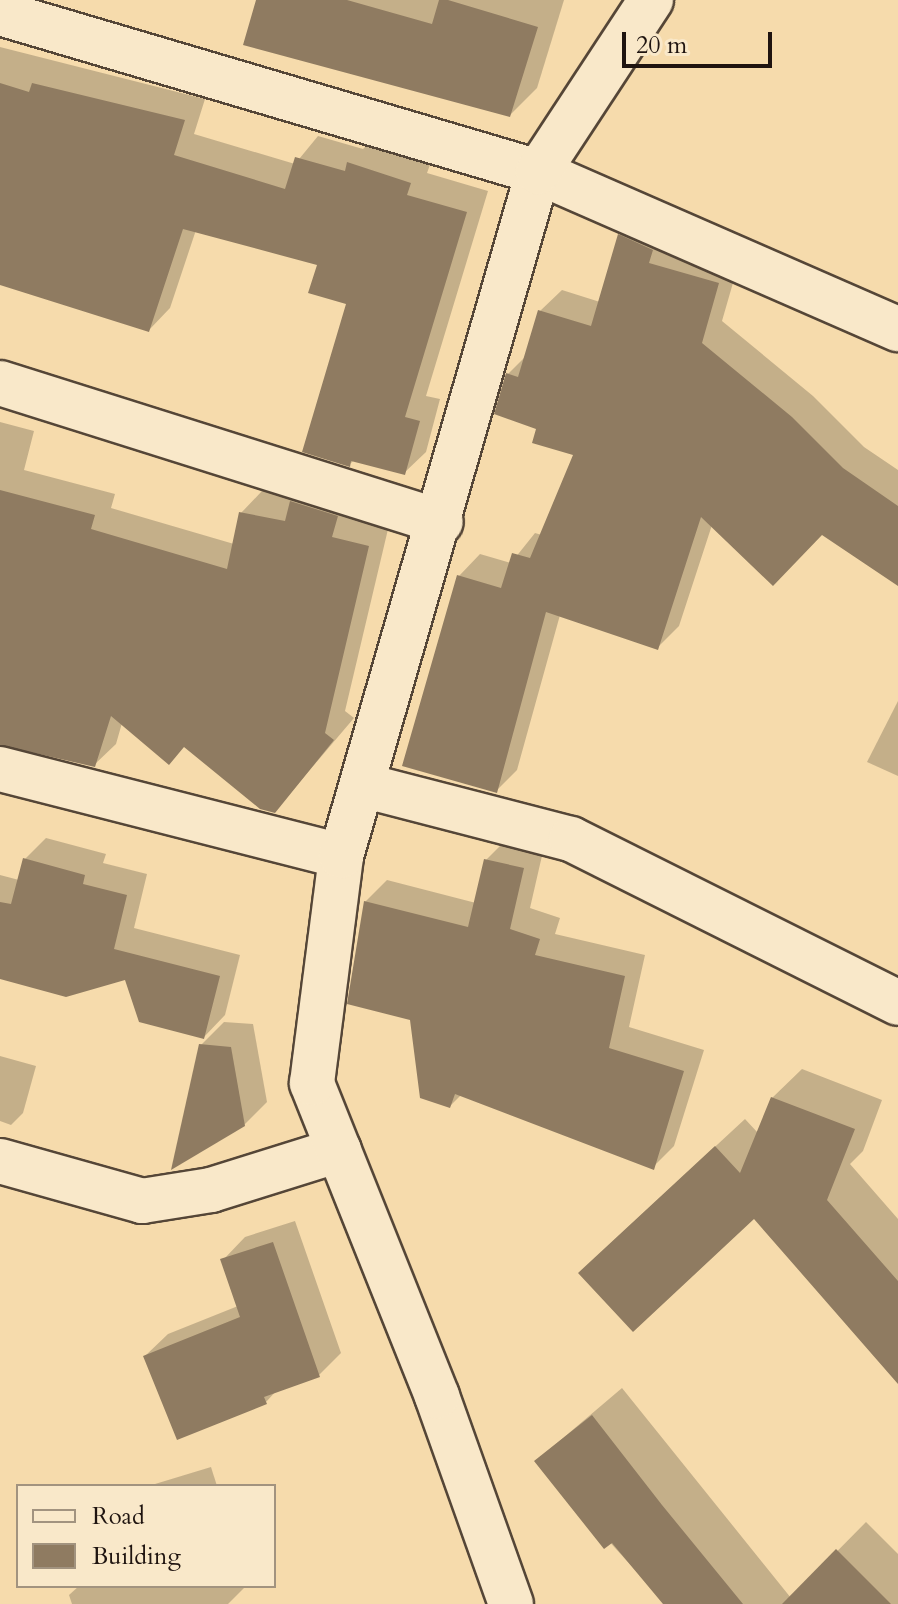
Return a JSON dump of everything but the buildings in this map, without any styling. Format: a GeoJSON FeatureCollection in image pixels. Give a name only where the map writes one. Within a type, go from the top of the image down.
{"type":"FeatureCollection","features":[{"type":"Feature","properties":{"kind":"street"},"geometry":{"type":"LineString","coordinates":[[511,1604],[437,1396],[312,1083],[341,856],[441,522],[538,172],[651,0]]}},
{"type":"Feature","properties":{"kind":"street"},"geometry":{"type":"LineString","coordinates":[[0,13],[538,172],[898,329]]}},
{"type":"Feature","properties":{"kind":"street"},"geometry":{"type":"LineString","coordinates":[[0,383],[441,522]]}},
{"type":"Feature","properties":{"kind":"street"},"geometry":{"type":"LineString","coordinates":[[0,769],[341,856]]}},
{"type":"Feature","properties":{"kind":"street"},"geometry":{"type":"LineString","coordinates":[[362,785],[571,839],[898,1003]]}},
{"type":"Feature","properties":{"kind":"street"},"geometry":{"type":"LineString","coordinates":[[0,1161],[142,1201],[211,1190],[339,1150]]}}]}
